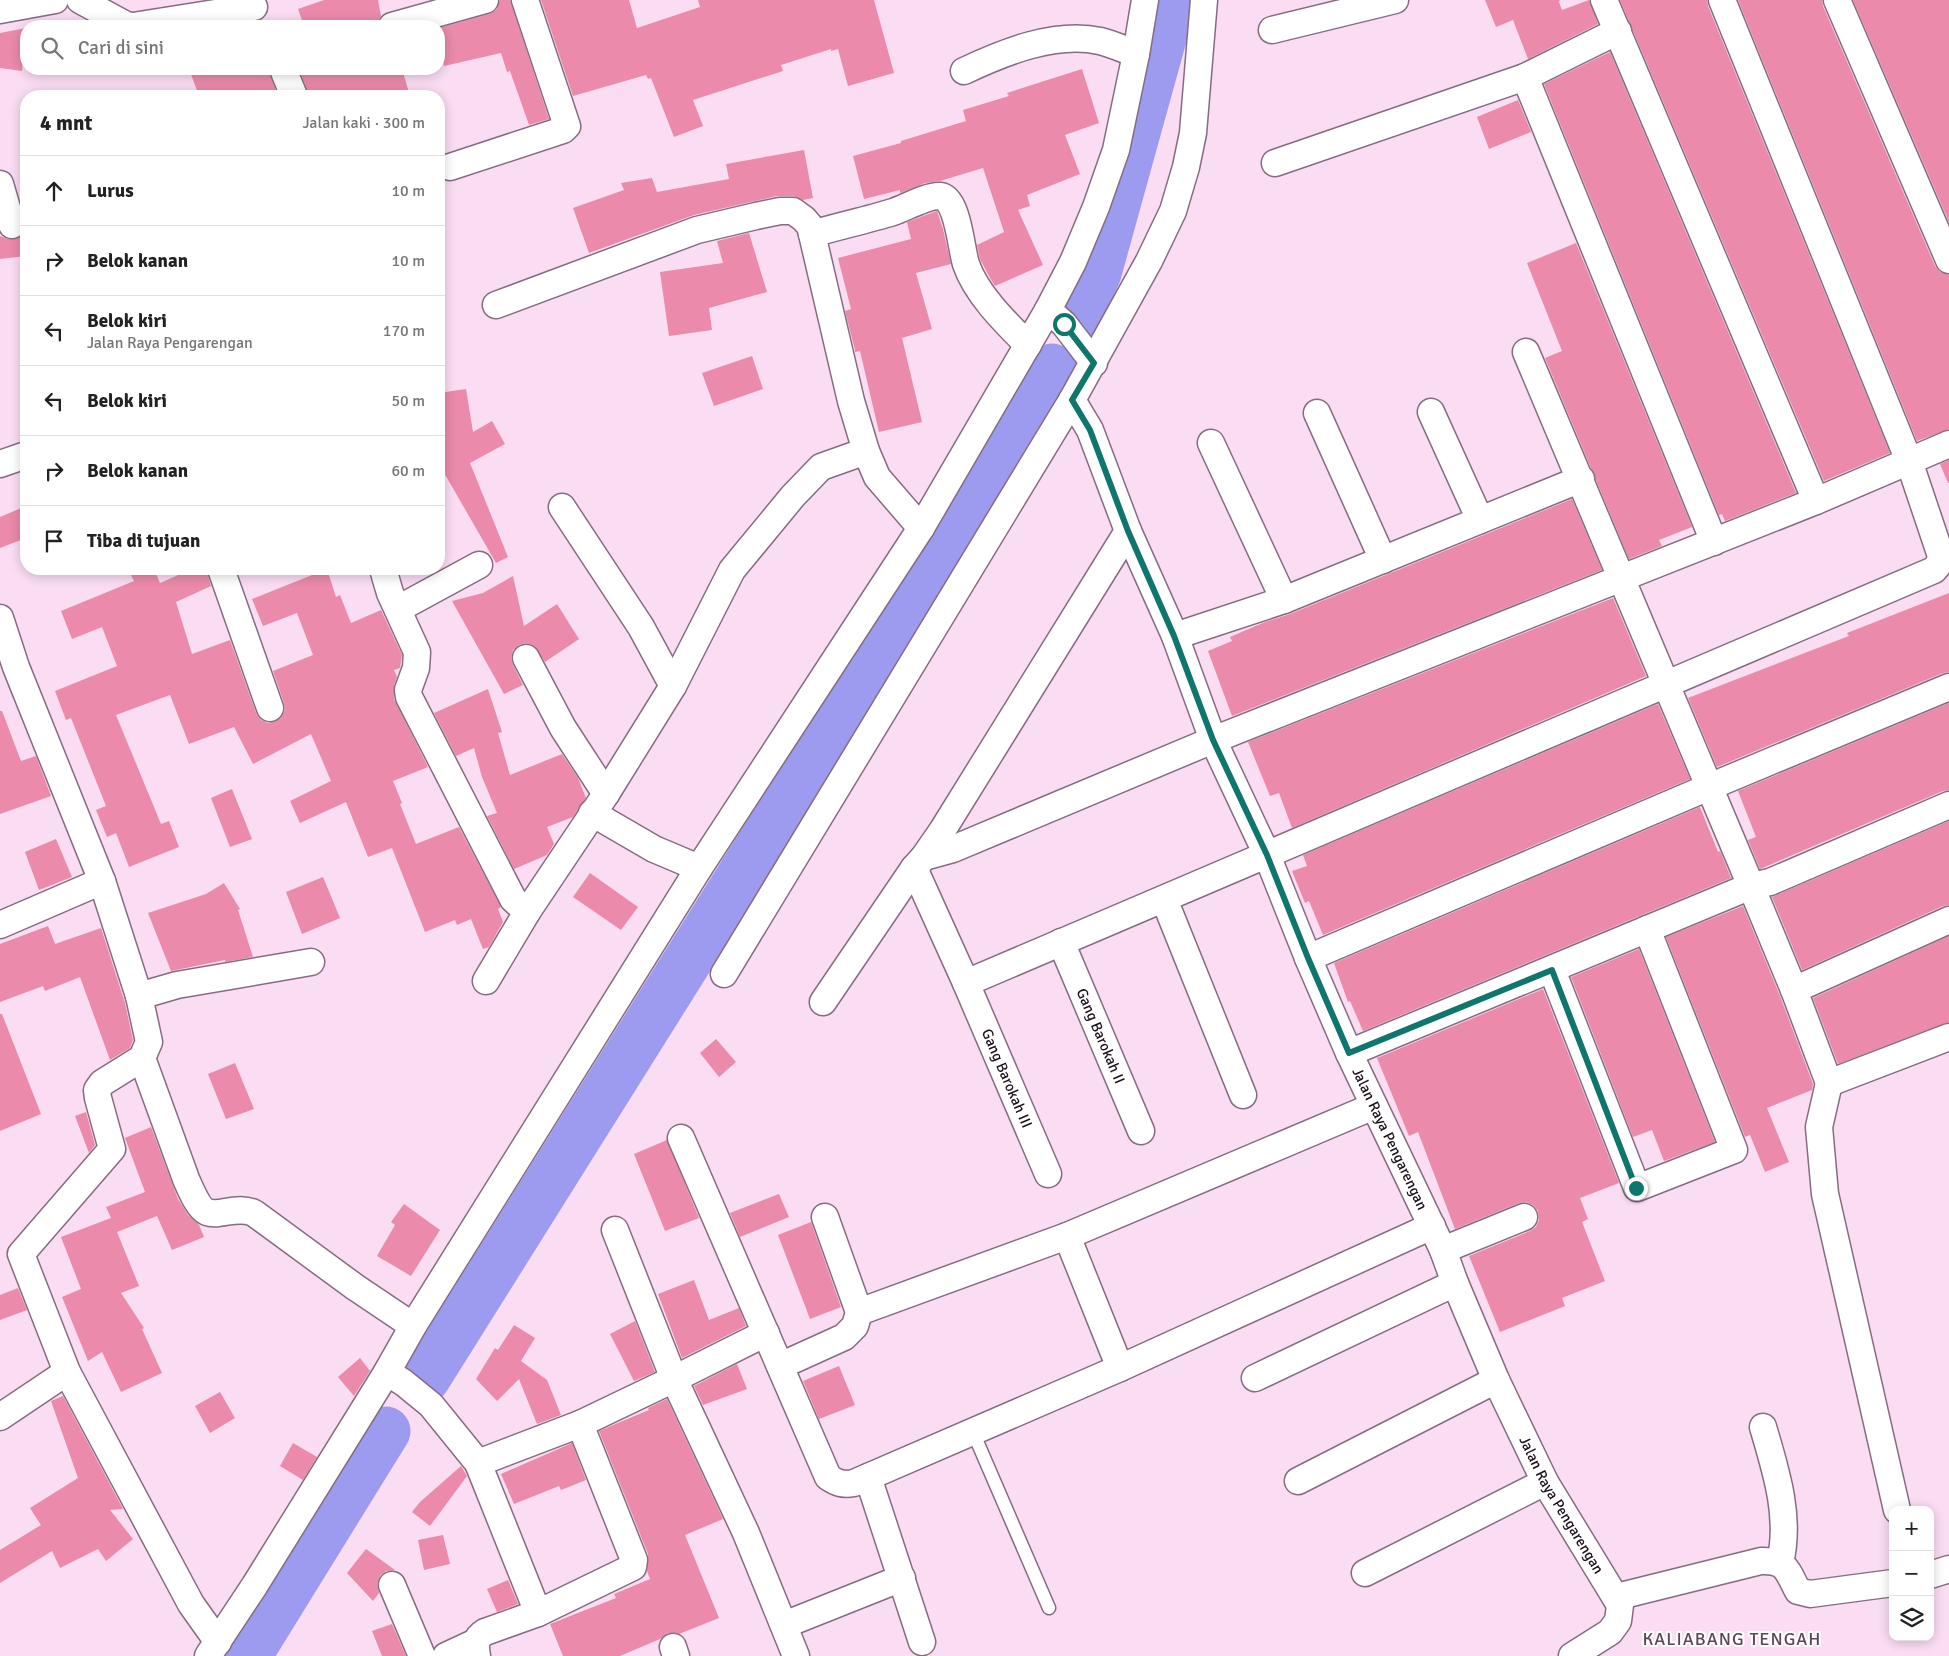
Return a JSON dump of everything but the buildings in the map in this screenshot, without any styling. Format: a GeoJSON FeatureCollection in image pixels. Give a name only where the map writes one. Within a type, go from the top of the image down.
{"type":"FeatureCollection","features":[{"type":"Feature","properties":{"kind":"street"},"geometry":{"type":"LineString","coordinates":[[0,10],[55,0]]}},
{"type":"Feature","properties":{"kind":"street"},"geometry":{"type":"LineString","coordinates":[[80,0],[117,20]]}},
{"type":"Feature","properties":{"kind":"street"},"geometry":{"type":"LineString","coordinates":[[413,20],[485,0]]}},
{"type":"Feature","properties":{"kind":"street"},"geometry":{"type":"LineString","coordinates":[[450,167],[563,130],[567,126],[525,0]]}},
{"type":"Feature","properties":{"kind":"street"},"geometry":{"type":"LineString","coordinates":[[1094,363],[1064,326],[1073,262],[1096,207],[1116,150],[1145,0]]}},
{"type":"Feature","properties":{"kind":"street"},"geometry":{"type":"LineString","coordinates":[[724,974],[1072,400],[1149,261],[1173,211],[1186,167],[1193,133],[1204,0]]}},
{"type":"Feature","properties":{"kind":"street"},"geometry":{"type":"LineString","coordinates":[[1272,30],[1395,0]]}},
{"type":"Feature","properties":{"kind":"street"},"geometry":{"type":"LineString","coordinates":[[1604,0],[1816,501]]}},
{"type":"Feature","properties":{"kind":"street"},"geometry":{"type":"LineString","coordinates":[[966,983],[1665,683],[1934,570],[1940,564],[1941,556],[1909,461],[1722,0]]}},
{"type":"Feature","properties":{"kind":"street"},"geometry":{"type":"LineString","coordinates":[[1837,0],[1949,260]]}},
{"type":"Feature","properties":{"kind":"street"},"geometry":{"type":"LineString","coordinates":[[182,20],[256,11]]}},
{"type":"Feature","properties":{"kind":"street"},"geometry":{"type":"LineString","coordinates":[[1275,163],[1525,77],[1618,31]]}},
{"type":"Feature","properties":{"kind":"street"},"geometry":{"type":"LineString","coordinates":[[964,71],[1001,54],[1056,41],[1080,39],[1100,41],[1136,54]]}},
{"type":"Feature","properties":{"kind":"street"},"geometry":{"type":"LineString","coordinates":[[285,75],[292,90]]}},
{"type":"Feature","properties":{"kind":"street"},"geometry":{"type":"LineString","coordinates":[[1525,77],[1714,542]]}},
{"type":"Feature","properties":{"kind":"street"},"geometry":{"type":"LineString","coordinates":[[0,184],[12,225]]}},
{"type":"Feature","properties":{"kind":"street"},"geometry":{"type":"LineString","coordinates":[[812,234],[893,212],[934,196],[945,198],[956,216],[966,266],[977,285],[1002,319],[1028,345]]}},
{"type":"Feature","properties":{"kind":"street"},"geometry":{"type":"LineString","coordinates":[[496,305],[697,230],[780,211],[793,211],[810,226],[851,401],[876,477],[921,528]]}},
{"type":"Feature","properties":{"kind":"street"},"geometry":{"type":"LineString","coordinates":[[213,1649],[395,1377],[413,1326],[699,868],[921,528],[1028,345],[1064,326]]}},
{"type":"Feature","properties":{"kind":"street"},"geometry":{"type":"LineString","coordinates":[[1526,352],[1751,886],[1794,990],[1829,1083],[1819,1127],[1825,1194],[1896,1506]]}},
{"type":"Feature","properties":{"kind":"street","name":"Jalan Raya Pengarengan"},"geometry":{"type":"LineString","coordinates":[[1072,400],[1090,430],[1128,531],[1174,636],[1213,740],[1267,855],[1308,958],[1349,1053],[1443,1250],[1496,1380],[1545,1482],[1620,1605],[1618,1621],[1610,1632],[1572,1656]]}},
{"type":"Feature","properties":{"kind":"street"},"geometry":{"type":"LineString","coordinates":[[1430,412],[1480,520]]}},
{"type":"Feature","properties":{"kind":"street"},"geometry":{"type":"LineString","coordinates":[[1317,413],[1383,560]]}},
{"type":"Feature","properties":{"kind":"street"},"geometry":{"type":"LineString","coordinates":[[1211,443],[1284,600]]}},
{"type":"Feature","properties":{"kind":"street"},"geometry":{"type":"LineString","coordinates":[[919,863],[1213,740],[1816,501],[1949,444]]}},
{"type":"Feature","properties":{"kind":"street"},"geometry":{"type":"LineString","coordinates":[[486,981],[527,912],[599,804],[673,686],[732,570],[792,496],[821,467],[866,451]]}},
{"type":"Feature","properties":{"kind":"street"},"geometry":{"type":"LineString","coordinates":[[0,464],[20,457]]}},
{"type":"Feature","properties":{"kind":"street"},"geometry":{"type":"LineString","coordinates":[[1174,636],[1284,600],[1581,479]]}},
{"type":"Feature","properties":{"kind":"street"},"geometry":{"type":"LineString","coordinates":[[562,508],[641,628],[673,686]]}},
{"type":"Feature","properties":{"kind":"street"},"geometry":{"type":"LineString","coordinates":[[823,1002],[919,863],[1128,531]]}},
{"type":"Feature","properties":{"kind":"street"},"geometry":{"type":"LineString","coordinates":[[398,609],[479,564]]}},
{"type":"Feature","properties":{"kind":"street"},"geometry":{"type":"LineString","coordinates":[[223,575],[270,708]]}},
{"type":"Feature","properties":{"kind":"street"},"geometry":{"type":"LineString","coordinates":[[385,575],[390,592],[417,652],[416,668],[408,690],[409,697],[513,899],[527,912]]}},
{"type":"Feature","properties":{"kind":"street"},"geometry":{"type":"LineString","coordinates":[[0,618],[16,667],[102,881],[139,996],[149,1042],[142,1058],[102,1083],[97,1090],[112,1149],[21,1254],[67,1372],[191,1604],[213,1649]]}},
{"type":"Feature","properties":{"kind":"street"},"geometry":{"type":"LineString","coordinates":[[526,658],[599,804],[654,849],[699,868]]}},
{"type":"Feature","properties":{"kind":"street"},"geometry":{"type":"LineString","coordinates":[[1308,958],[1949,687]]}},
{"type":"Feature","properties":{"kind":"street"},"geometry":{"type":"LineString","coordinates":[[1349,1053],[1751,886],[1770,882],[1949,805]]}},
{"type":"Feature","properties":{"kind":"street","name":"Gang Barokah III"},"geometry":{"type":"LineString","coordinates":[[919,863],[966,983],[1048,1174]]}},
{"type":"Feature","properties":{"kind":"street"},"geometry":{"type":"LineString","coordinates":[[0,925],[102,881]]}},
{"type":"Feature","properties":{"kind":"street"},"geometry":{"type":"LineString","coordinates":[[1164,899],[1243,1095]]}},
{"type":"Feature","properties":{"kind":"street"},"geometry":{"type":"LineString","coordinates":[[1794,990],[1949,920]]}},
{"type":"Feature","properties":{"kind":"street"},"geometry":{"type":"LineString","coordinates":[[1552,970],[1636,1188],[1734,1150],[1646,929]]}},
{"type":"Feature","properties":{"kind":"street","name":"Gang Barokah II"},"geometry":{"type":"LineString","coordinates":[[1061,942],[1141,1131]]}},
{"type":"Feature","properties":{"kind":"street"},"geometry":{"type":"LineString","coordinates":[[139,996],[177,985],[311,962]]}},
{"type":"Feature","properties":{"kind":"street"},"geometry":{"type":"LineString","coordinates":[[1829,1083],[1949,1037]]}},
{"type":"Feature","properties":{"kind":"street"},"geometry":{"type":"LineString","coordinates":[[142,1058],[186,1179],[194,1196],[204,1210],[212,1212],[247,1210],[254,1213],[413,1326]]}},
{"type":"Feature","properties":{"kind":"street"},"geometry":{"type":"LineString","coordinates":[[859,1312],[1067,1236],[1374,1106]]}},
{"type":"Feature","properties":{"kind":"street"},"geometry":{"type":"LineString","coordinates":[[681,1138],[828,1477],[837,1484],[845,1485],[868,1477],[1120,1368],[1432,1226]]}},
{"type":"Feature","properties":{"kind":"street"},"geometry":{"type":"LineString","coordinates":[[780,1366],[844,1337],[855,1326],[859,1312],[825,1217]]}},
{"type":"Feature","properties":{"kind":"street"},"geometry":{"type":"LineString","coordinates":[[1443,1250],[1524,1217]]}},
{"type":"Feature","properties":{"kind":"street"},"geometry":{"type":"LineString","coordinates":[[615,1230],[674,1379],[746,1533],[796,1656]]}},
{"type":"Feature","properties":{"kind":"street"},"geometry":{"type":"LineString","coordinates":[[1067,1236],[1120,1368]]}},
{"type":"Feature","properties":{"kind":"street"},"geometry":{"type":"LineString","coordinates":[[1255,1378],[1455,1283]]}},
{"type":"Feature","properties":{"kind":"street"},"geometry":{"type":"LineString","coordinates":[[478,1463],[580,1424],[766,1333]]}},
{"type":"Feature","properties":{"kind":"street"},"geometry":{"type":"LineString","coordinates":[[0,1416],[67,1372]]}},
{"type":"Feature","properties":{"kind":"street"},"geometry":{"type":"LineString","coordinates":[[395,1377],[430,1405],[478,1463],[538,1613]]}},
{"type":"Feature","properties":{"kind":"street"},"geometry":{"type":"LineString","coordinates":[[1298,1481],[1496,1380]]}},
{"type":"Feature","properties":{"kind":"street"},"geometry":{"type":"LineString","coordinates":[[446,1656],[476,1649],[478,1636],[485,1632],[538,1613],[633,1567],[635,1563],[580,1424]]}},
{"type":"Feature","properties":{"kind":"street"},"geometry":{"type":"LineString","coordinates":[[1764,1427],[1780,1485],[1784,1548],[1780,1563]]}},
{"type":"Feature","properties":{"kind":"street"},"geometry":{"type":"LineString","coordinates":[[868,1477],[922,1642]]}},
{"type":"Feature","properties":{"kind":"street"},"geometry":{"type":"LineString","coordinates":[[1365,1573],[1545,1482]]}},
{"type":"Feature","properties":{"kind":"street"},"geometry":{"type":"LineString","coordinates":[[1616,1597],[1761,1561],[1773,1561],[1786,1567],[1798,1591],[1810,1594],[1889,1584]]}},
{"type":"Feature","properties":{"kind":"street"},"geometry":{"type":"LineString","coordinates":[[1934,1574],[1949,1569]]}},
{"type":"Feature","properties":{"kind":"street"},"geometry":{"type":"LineString","coordinates":[[784,1625],[902,1578]]}},
{"type":"Feature","properties":{"kind":"street"},"geometry":{"type":"LineString","coordinates":[[392,1585],[422,1656]]}},
{"type":"Feature","properties":{"kind":"lane"},"geometry":{"type":"LineString","coordinates":[[973,1432],[1049,1608]]}},
{"type":"Feature","properties":{"kind":"waterway"},"geometry":{"type":"LineString","coordinates":[[1079,314],[1097,273],[1166,24],[1170,0]]}},
{"type":"Feature","properties":{"kind":"waterway"},"geometry":{"type":"LineString","coordinates":[[426,1378],[788,801],[1052,368]]}},
{"type":"Feature","properties":{"kind":"waterway"},"geometry":{"type":"LineString","coordinates":[[247,1656],[386,1431]]}},
{"type":"Feature","properties":{"kind":"district","name":"KALIABANG TENGAH"},"geometry":{"type":"Point","coordinates":[1732,1639]}},
{"type":"Feature","properties":{"kind":"route"},"geometry":{"type":"LineString","coordinates":[[1064,324],[1094,363],[1072,400],[1083,415],[1090,430],[1128,531],[1174,636],[1213,740],[1267,855],[1308,958],[1349,1053],[1552,970],[1636,1188]]}}]}
